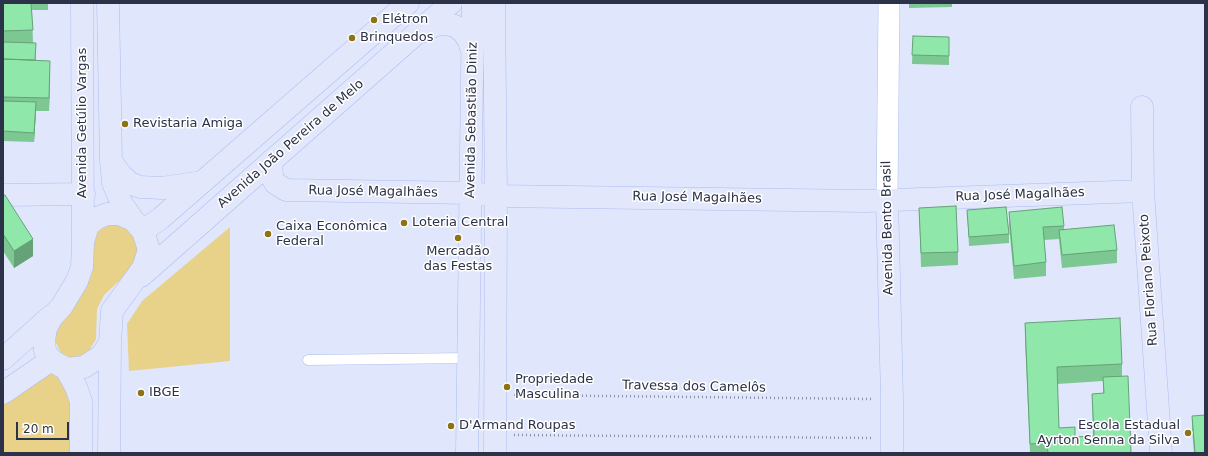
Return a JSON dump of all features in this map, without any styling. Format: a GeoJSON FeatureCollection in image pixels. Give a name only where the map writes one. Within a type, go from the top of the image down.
{"type":"FeatureCollection","features":[{"type":"Feature","properties":{"kind":"street","name":"Avenida Getúlio Vargas"},"geometry":{"type":"LineString","coordinates":[[62,306],[77,281],[82,268],[84,194],[82,3]]}},
{"type":"Feature","properties":{"kind":"street","name":"Avenida Getúlio Vargas"},"geometry":{"type":"LineString","coordinates":[[108,3],[111,161],[113,183],[122,204],[138,225],[149,250],[143,268],[131,285]]}},
{"type":"Feature","properties":{"kind":"street"},"geometry":{"type":"LineString","coordinates":[[83,242],[88,225],[97,218],[107,214],[119,214],[138,225],[161,218],[408,3]]}},
{"type":"Feature","properties":{"kind":"street","name":"Avenida João Pereira de Melo"},"geometry":{"type":"LineString","coordinates":[[131,285],[416,35],[450,3]]}},
{"type":"Feature","properties":{"kind":"street","name":"Avenida Sebastião Diniz"},"geometry":{"type":"LineString","coordinates":[[468,453],[473,3]]}},
{"type":"Feature","properties":{"kind":"street","name":"Avenida Sebastião Diniz"},"geometry":{"type":"LineString","coordinates":[[494,3],[496,196],[495,444]]}},
{"type":"Feature","properties":{"kind":"street","name":"Avenida Bento Brasil"},"geometry":{"type":"LineString","coordinates":[[890,3],[887,199],[892,446]]}},
{"type":"Feature","properties":{"kind":"street"},"geometry":{"type":"LineString","coordinates":[[416,35],[436,25],[446,24],[455,26],[463,32],[469,41],[472,51]]}},
{"type":"Feature","properties":{"kind":"street","name":"Rua Floriano Peixoto"},"geometry":{"type":"LineString","coordinates":[[1142,107],[1143,191],[1161,453]]}},
{"type":"Feature","properties":{"kind":"street"},"geometry":{"type":"LineString","coordinates":[[111,161],[122,176],[130,183],[140,187],[162,188],[202,182]]}},
{"type":"Feature","properties":{"kind":"street","name":"Rua José Magalhães"},"geometry":{"type":"LineString","coordinates":[[271,161],[271,169],[275,183],[286,190],[471,193],[496,196],[866,200],[1143,191]]}},
{"type":"Feature","properties":{"kind":"street"},"geometry":{"type":"LineString","coordinates":[[3,195],[84,194]]}},
{"type":"Feature","properties":{"kind":"street"},"geometry":{"type":"LineString","coordinates":[[109,453],[110,343],[112,311],[131,285]]}},
{"type":"Feature","properties":{"kind":"street"},"geometry":{"type":"LineString","coordinates":[[3,359],[62,306]]}},
{"type":"Feature","properties":{"kind":"street"},"geometry":{"type":"LineString","coordinates":[[62,306],[52,317],[46,328],[44,340],[45,351],[58,364],[76,387],[81,401],[81,453]]}},
{"type":"Feature","properties":{"kind":"street"},"geometry":{"type":"LineString","coordinates":[[3,393],[58,364],[84,367],[101,356],[110,343]]}},
{"type":"Feature","properties":{"kind":"lane"},"geometry":{"type":"LineString","coordinates":[[308,360],[468,358]]}},
{"type":"Feature","properties":{"kind":"path","name":"Travessa dos Camelôs"},"geometry":{"type":"LineString","coordinates":[[495,395],[892,399]]}},
{"type":"Feature","properties":{"kind":"path"},"geometry":{"type":"LineString","coordinates":[[495,444],[892,446]]}},
{"type":"Feature","properties":{"kind":"shaded area"},"geometry":{"type":"Polygon","coordinates":[[[112,221],[127,226],[137,238],[139,253],[132,269],[104,295],[97,309],[96,339],[87,354],[71,358],[61,353],[56,343],[55,330],[90,244],[98,232],[112,221]]]}},
{"type":"Feature","properties":{"kind":"shaded area"},"geometry":{"type":"Polygon","coordinates":[[[230,227],[230,361],[129,371],[127,324],[142,301],[230,227]]]}},
{"type":"Feature","properties":{"kind":"shaded area"},"geometry":{"type":"Polygon","coordinates":[[[64,370],[79,453],[3,453],[3,391],[27,371],[64,370]]]}},
{"type":"Feature","properties":{"kind":"building"},"geometry":{"type":"Polygon","coordinates":[[[3,3],[31,3],[33,30],[3,31],[3,3]]]}},
{"type":"Feature","properties":{"kind":"building"},"geometry":{"type":"Polygon","coordinates":[[[913,36],[949,37],[949,56],[912,55],[913,36]]]}},
{"type":"Feature","properties":{"kind":"building"},"geometry":{"type":"Polygon","coordinates":[[[3,42],[36,43],[35,60],[3,59],[3,42]]]}},
{"type":"Feature","properties":{"kind":"building"},"geometry":{"type":"Polygon","coordinates":[[[3,59],[50,61],[49,98],[3,97],[3,59]]]}},
{"type":"Feature","properties":{"kind":"building"},"geometry":{"type":"Polygon","coordinates":[[[3,101],[36,102],[34,133],[3,131],[3,101]]]}},
{"type":"Feature","properties":{"kind":"building"},"geometry":{"type":"Polygon","coordinates":[[[3,195],[5,195],[33,239],[14,251],[3,234],[3,195]]]}},
{"type":"Feature","properties":{"kind":"building"},"geometry":{"type":"Polygon","coordinates":[[[956,206],[958,252],[921,253],[919,208],[956,206]]]}},
{"type":"Feature","properties":{"kind":"building"},"geometry":{"type":"Polygon","coordinates":[[[1006,207],[1009,234],[969,237],[967,210],[1006,207]]]}},
{"type":"Feature","properties":{"kind":"building"},"geometry":{"type":"Polygon","coordinates":[[[1062,207],[1064,226],[1043,227],[1046,262],[1014,266],[1009,212],[1062,207]]]}},
{"type":"Feature","properties":{"kind":"building"},"geometry":{"type":"Polygon","coordinates":[[[1114,225],[1117,250],[1062,255],[1059,230],[1114,225]]]}},
{"type":"Feature","properties":{"kind":"building"},"geometry":{"type":"Polygon","coordinates":[[[1120,318],[1122,364],[1057,367],[1059,428],[1075,427],[1075,437],[1094,436],[1092,394],[1104,393],[1103,377],[1128,376],[1131,453],[1048,453],[1047,443],[1030,444],[1025,323],[1120,318]]]}},
{"type":"Feature","properties":{"kind":"building"},"geometry":{"type":"Polygon","coordinates":[[[1205,415],[1205,453],[1195,453],[1192,416],[1205,415]]]}},
{"type":"Feature","properties":{"kind":"place","name":"Elétron"},"geometry":{"type":"Point","coordinates":[374,20]}},
{"type":"Feature","properties":{"kind":"place","name":"Brinquedos"},"geometry":{"type":"Point","coordinates":[352,38]}},
{"type":"Feature","properties":{"kind":"place","name":"Revistaria Amiga"},"geometry":{"type":"Point","coordinates":[125,124]}},
{"type":"Feature","properties":{"kind":"place","name":"Loteria Central"},"geometry":{"type":"Point","coordinates":[404,223]}},
{"type":"Feature","properties":{"kind":"place","name":"Caixa Econômica Federal"},"geometry":{"type":"Point","coordinates":[268,234]}},
{"type":"Feature","properties":{"kind":"place","name":"Mercadão das Festas"},"geometry":{"type":"Point","coordinates":[458,238]}},
{"type":"Feature","properties":{"kind":"place","name":"Propriedade Masculina"},"geometry":{"type":"Point","coordinates":[507,387]}},
{"type":"Feature","properties":{"kind":"place","name":"IBGE"},"geometry":{"type":"Point","coordinates":[141,393]}},
{"type":"Feature","properties":{"kind":"place","name":"D'Armand Roupas"},"geometry":{"type":"Point","coordinates":[451,426]}},
{"type":"Feature","properties":{"kind":"place","name":"Escola Estadual Ayrton Senna da Silva"},"geometry":{"type":"Point","coordinates":[1188,433]}}]}
